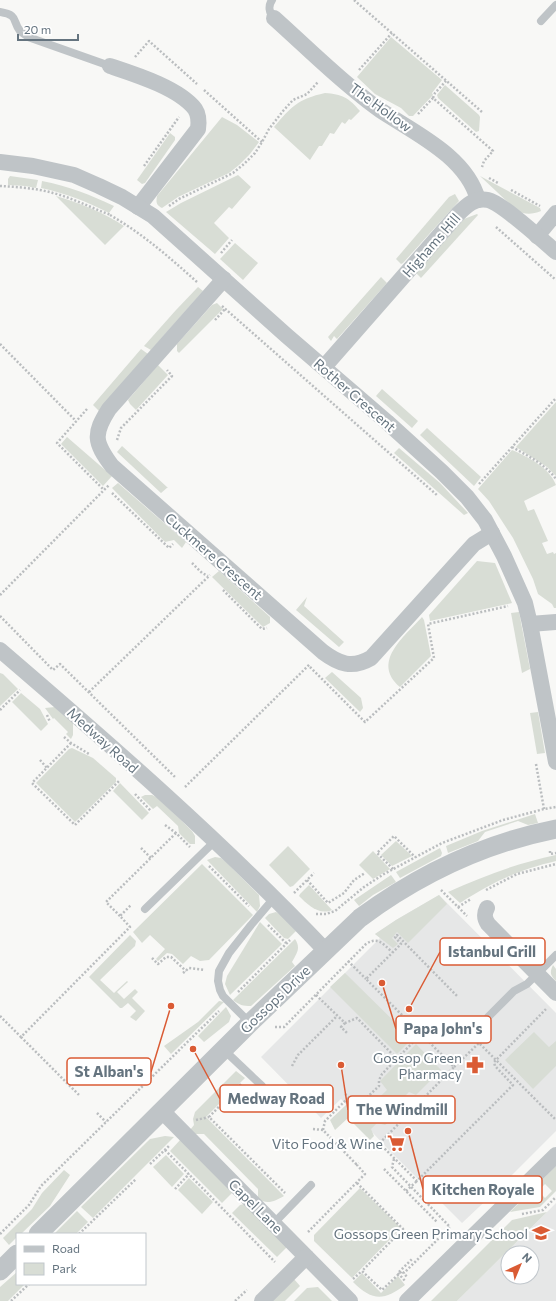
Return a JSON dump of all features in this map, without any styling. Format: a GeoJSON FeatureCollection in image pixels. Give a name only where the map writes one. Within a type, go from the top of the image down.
{"type":"FeatureCollection","features":[{"type":"Feature","properties":{"kind":"street","name":"The Hollow"},"geometry":{"type":"LineString","coordinates":[[274,18],[379,109],[434,144],[459,166],[475,189],[478,200]]}},
{"type":"Feature","properties":{"kind":"street"},"geometry":{"type":"LineString","coordinates":[[110,66],[143,78],[171,91],[187,101],[195,109],[199,119],[198,129],[138,207]]}},
{"type":"Feature","properties":{"kind":"street","name":"Rother Crescent"},"geometry":{"type":"LineString","coordinates":[[0,162],[33,166],[74,175],[99,186],[153,216],[442,472],[467,497],[485,520],[504,556],[525,603],[556,762]]}},
{"type":"Feature","properties":{"kind":"street"},"geometry":{"type":"LineString","coordinates":[[478,200],[488,200],[499,206],[556,252]]}},
{"type":"Feature","properties":{"kind":"street","name":"Highams Hill"},"geometry":{"type":"LineString","coordinates":[[324,367],[458,214],[469,204],[478,200]]}},
{"type":"Feature","properties":{"kind":"street"},"geometry":{"type":"LineString","coordinates":[[537,236],[556,213]]}},
{"type":"Feature","properties":{"kind":"street","name":"Cuckmere Crescent"},"geometry":{"type":"LineString","coordinates":[[224,279],[109,409],[99,427],[97,436],[104,455],[112,466],[223,562],[323,652],[332,659],[342,663],[362,663],[371,658],[474,544],[492,533]]}},
{"type":"Feature","properties":{"kind":"street"},"geometry":{"type":"LineString","coordinates":[[530,624],[556,622]]}},
{"type":"Feature","properties":{"kind":"street","name":"Medway Road"},"geometry":{"type":"LineString","coordinates":[[0,650],[172,800],[274,898],[325,950]]}},
{"type":"Feature","properties":{"kind":"street","name":"Gossops Drive"},"geometry":{"type":"LineString","coordinates":[[39,1233],[250,1023],[360,918],[381,903],[423,878],[462,858],[529,835],[556,829]]}},
{"type":"Feature","properties":{"kind":"street"},"geometry":{"type":"LineString","coordinates":[[487,908],[484,913],[488,924],[537,974],[554,998]]}},
{"type":"Feature","properties":{"kind":"street","name":"Capel Lane"},"geometry":{"type":"LineString","coordinates":[[162,1111],[350,1301]]}},
{"type":"Feature","properties":{"kind":"street"},"geometry":{"type":"LineString","coordinates":[[407,1301],[556,1155]]}},
{"type":"Feature","properties":{"kind":"street"},"geometry":{"type":"LineString","coordinates":[[0,1271],[16,1255]]}},
{"type":"Feature","properties":{"kind":"street"},"geometry":{"type":"LineString","coordinates":[[262,1301],[306,1257]]}},
{"type":"Feature","properties":{"kind":"lane"},"geometry":{"type":"LineString","coordinates":[[272,0],[269,6],[274,18]]}},
{"type":"Feature","properties":{"kind":"lane"},"geometry":{"type":"LineString","coordinates":[[541,21],[556,5]]}},
{"type":"Feature","properties":{"kind":"lane"},"geometry":{"type":"LineString","coordinates":[[0,12],[9,14],[15,20],[19,30],[28,37],[110,66]]}},
{"type":"Feature","properties":{"kind":"lane"},"geometry":{"type":"LineString","coordinates":[[145,909],[215,841]]}},
{"type":"Feature","properties":{"kind":"lane"},"geometry":{"type":"LineString","coordinates":[[250,1023],[223,996],[218,981],[219,971],[229,953],[274,898]]}},
{"type":"Feature","properties":{"kind":"lane"},"geometry":{"type":"LineString","coordinates":[[488,1017],[514,991],[527,984],[556,955]]}},
{"type":"Feature","properties":{"kind":"lane"},"geometry":{"type":"LineString","coordinates":[[224,1050],[262,1086]]}},
{"type":"Feature","properties":{"kind":"lane"},"geometry":{"type":"LineString","coordinates":[[274,1223],[311,1185]]}},
{"type":"Feature","properties":{"kind":"path"},"geometry":{"type":"LineString","coordinates":[[354,0],[482,112]]}},
{"type":"Feature","properties":{"kind":"path"},"geometry":{"type":"LineString","coordinates":[[348,83],[392,33]]}},
{"type":"Feature","properties":{"kind":"path"},"geometry":{"type":"LineString","coordinates":[[153,216],[179,199],[233,173],[244,164],[255,153],[269,129],[293,100],[307,94],[331,68]]}},
{"type":"Feature","properties":{"kind":"path"},"geometry":{"type":"LineString","coordinates":[[408,127],[446,81]]}},
{"type":"Feature","properties":{"kind":"path"},"geometry":{"type":"LineString","coordinates":[[433,98],[493,151],[484,161],[481,168],[482,174]]}},
{"type":"Feature","properties":{"kind":"path"},"geometry":{"type":"LineString","coordinates":[[143,168],[182,113],[210,107],[216,100]]}},
{"type":"Feature","properties":{"kind":"path"},"geometry":{"type":"LineString","coordinates":[[0,186],[52,192],[83,203],[110,215],[131,227],[153,244],[442,500]]}},
{"type":"Feature","properties":{"kind":"path"},"geometry":{"type":"LineString","coordinates":[[110,215],[122,198]]}},
{"type":"Feature","properties":{"kind":"path"},"geometry":{"type":"LineString","coordinates":[[492,224],[556,280]]}},
{"type":"Feature","properties":{"kind":"path"},"geometry":{"type":"LineString","coordinates":[[0,344],[76,421]]}},
{"type":"Feature","properties":{"kind":"path"},"geometry":{"type":"LineString","coordinates":[[296,370],[309,354]]}},
{"type":"Feature","properties":{"kind":"path"},"geometry":{"type":"LineString","coordinates":[[467,497],[556,398]]}},
{"type":"Feature","properties":{"kind":"path"},"geometry":{"type":"LineString","coordinates":[[512,447],[529,456],[546,468],[556,479]]}},
{"type":"Feature","properties":{"kind":"path"},"geometry":{"type":"LineString","coordinates":[[107,487],[169,548],[173,544],[178,548]]}},
{"type":"Feature","properties":{"kind":"path"},"geometry":{"type":"LineString","coordinates":[[188,558],[202,574],[209,576],[214,581]]}},
{"type":"Feature","properties":{"kind":"path"},"geometry":{"type":"LineString","coordinates":[[89,692],[223,562]]}},
{"type":"Feature","properties":{"kind":"path"},"geometry":{"type":"LineString","coordinates":[[219,587],[262,629],[269,627]]}},
{"type":"Feature","properties":{"kind":"path"},"geometry":{"type":"LineString","coordinates":[[303,660],[365,722],[434,658],[428,624],[525,603]]}},
{"type":"Feature","properties":{"kind":"path"},"geometry":{"type":"LineString","coordinates":[[185,787],[323,652]]}},
{"type":"Feature","properties":{"kind":"path"},"geometry":{"type":"LineString","coordinates":[[0,710],[21,689]]}},
{"type":"Feature","properties":{"kind":"path"},"geometry":{"type":"LineString","coordinates":[[64,736],[71,743],[91,754]]}},
{"type":"Feature","properties":{"kind":"path"},"geometry":{"type":"LineString","coordinates":[[71,743],[32,783],[75,825],[120,780]]}},
{"type":"Feature","properties":{"kind":"path"},"geometry":{"type":"LineString","coordinates":[[40,760],[47,768]]}},
{"type":"Feature","properties":{"kind":"path"},"geometry":{"type":"LineString","coordinates":[[114,775],[125,785]]}},
{"type":"Feature","properties":{"kind":"path"},"geometry":{"type":"LineString","coordinates":[[131,790],[152,811]]}},
{"type":"Feature","properties":{"kind":"path"},"geometry":{"type":"LineString","coordinates":[[165,825],[176,833],[286,943]]}},
{"type":"Feature","properties":{"kind":"path"},"geometry":{"type":"LineString","coordinates":[[21,1037],[130,927],[106,902],[176,833]]}},
{"type":"Feature","properties":{"kind":"path"},"geometry":{"type":"LineString","coordinates":[[393,870],[378,853],[394,836],[415,857]]}},
{"type":"Feature","properties":{"kind":"path"},"geometry":{"type":"LineString","coordinates":[[141,848],[151,858]]}},
{"type":"Feature","properties":{"kind":"path"},"geometry":{"type":"LineString","coordinates":[[550,854],[556,853]]}},
{"type":"Feature","properties":{"kind":"path"},"geometry":{"type":"LineString","coordinates":[[485,890],[517,874],[556,864]]}},
{"type":"Feature","properties":{"kind":"path"},"geometry":{"type":"LineString","coordinates":[[307,880],[328,903],[344,893],[354,880],[365,872]]}},
{"type":"Feature","properties":{"kind":"path"},"geometry":{"type":"LineString","coordinates":[[294,893],[314,873]]}},
{"type":"Feature","properties":{"kind":"path"},"geometry":{"type":"LineString","coordinates":[[444,894],[458,907],[474,897]]}},
{"type":"Feature","properties":{"kind":"path"},"geometry":{"type":"LineString","coordinates":[[120,916],[136,901],[145,909]]}},
{"type":"Feature","properties":{"kind":"path"},"geometry":{"type":"LineString","coordinates":[[366,979],[401,944],[395,938],[397,935],[457,996]]}},
{"type":"Feature","properties":{"kind":"path"},"geometry":{"type":"LineString","coordinates":[[345,1024],[316,995],[366,944],[371,941],[377,940],[382,942],[392,952]]}},
{"type":"Feature","properties":{"kind":"path"},"geometry":{"type":"LineString","coordinates":[[152,958],[158,964],[166,957],[171,957],[184,972],[188,968],[219,971]]}},
{"type":"Feature","properties":{"kind":"path"},"geometry":{"type":"LineString","coordinates":[[352,965],[454,1067]]}},
{"type":"Feature","properties":{"kind":"path"},"geometry":{"type":"LineString","coordinates":[[406,1191],[513,1085],[494,1064],[496,1060],[554,998]]}},
{"type":"Feature","properties":{"kind":"path"},"geometry":{"type":"LineString","coordinates":[[0,1016],[80,1096]]}},
{"type":"Feature","properties":{"kind":"path"},"geometry":{"type":"LineString","coordinates":[[292,1066],[298,1055],[337,1016]]}},
{"type":"Feature","properties":{"kind":"path"},"geometry":{"type":"LineString","coordinates":[[348,1034],[341,1028],[345,1024],[357,1018],[397,1059]]}},
{"type":"Feature","properties":{"kind":"path"},"geometry":{"type":"LineString","coordinates":[[345,1094],[358,1106],[379,1086],[380,1077],[421,1034]]}},
{"type":"Feature","properties":{"kind":"path"},"geometry":{"type":"LineString","coordinates":[[374,1149],[479,1043],[556,1120]]}},
{"type":"Feature","properties":{"kind":"path"},"geometry":{"type":"LineString","coordinates":[[191,1124],[197,1120],[209,1117],[251,1075]]}},
{"type":"Feature","properties":{"kind":"path"},"geometry":{"type":"LineString","coordinates":[[323,1130],[325,1121],[348,1097]]}},
{"type":"Feature","properties":{"kind":"path"},"geometry":{"type":"LineString","coordinates":[[97,1113],[106,1122]]}},
{"type":"Feature","properties":{"kind":"path"},"geometry":{"type":"LineString","coordinates":[[209,1117],[294,1202]]}},
{"type":"Feature","properties":{"kind":"path"},"geometry":{"type":"LineString","coordinates":[[294,1245],[365,1174],[358,1164],[323,1130],[313,1129]]}},
{"type":"Feature","properties":{"kind":"path"},"geometry":{"type":"LineString","coordinates":[[379,1143],[417,1181]]}},
{"type":"Feature","properties":{"kind":"path"},"geometry":{"type":"LineString","coordinates":[[165,1150],[275,1262]]}},
{"type":"Feature","properties":{"kind":"path"},"geometry":{"type":"LineString","coordinates":[[362,1271],[382,1290],[402,1271],[404,1273],[450,1227],[392,1167],[394,1159]]}},
{"type":"Feature","properties":{"kind":"path"},"geometry":{"type":"LineString","coordinates":[[384,1169],[437,1222]]}},
{"type":"Feature","properties":{"kind":"path"},"geometry":{"type":"LineString","coordinates":[[175,1189],[189,1174]]}},
{"type":"Feature","properties":{"kind":"path"},"geometry":{"type":"LineString","coordinates":[[80,1233],[136,1179]]}},
{"type":"Feature","properties":{"kind":"path"},"geometry":{"type":"LineString","coordinates":[[353,1280],[403,1229],[357,1183]]}},
{"type":"Feature","properties":{"kind":"path"},"geometry":{"type":"LineString","coordinates":[[382,1288],[413,1258]]}},
{"type":"Feature","properties":{"kind":"path"},"geometry":{"type":"LineString","coordinates":[[398,1273],[405,1281]]}},
{"type":"Feature","properties":{"kind":"path"},"geometry":{"type":"LineString","coordinates":[[404,1273],[409,1278]]}},
{"type":"Feature","properties":{"kind":"path"},"geometry":{"type":"LineString","coordinates":[[11,1301],[27,1285]]}},
{"type":"Feature","properties":{"kind":"shaded area"},"geometry":{"type":"Polygon","coordinates":[[[439,895],[556,1013],[556,1131],[462,1223],[387,1148],[341,1099],[321,1118],[261,1057],[380,938],[375,934],[439,895]]]}},
{"type":"Feature","properties":{"kind":"shaded area","name":"Gossops Green Primary School"},"geometry":{"type":"Polygon","coordinates":[[[556,1203],[556,1301],[457,1301],[500,1258],[500,1285],[540,1285],[540,1245],[514,1245],[556,1203]]]}},
{"type":"Feature","properties":{"kind":"green space"},"geometry":{"type":"Polygon","coordinates":[[[391,37],[442,80],[432,93],[433,95],[413,116],[409,116],[401,108],[375,94],[357,77],[391,37]]]}},
{"type":"Feature","properties":{"kind":"green space"},"geometry":{"type":"Polygon","coordinates":[[[445,85],[479,115],[479,131],[476,132],[438,98],[437,95],[445,85]]]}},
{"type":"Feature","properties":{"kind":"green space"},"geometry":{"type":"Polygon","coordinates":[[[325,93],[336,94],[345,98],[360,111],[345,124],[342,122],[334,134],[330,133],[322,146],[319,146],[310,160],[274,127],[290,109],[301,101],[325,93]]]}},
{"type":"Feature","properties":{"kind":"green space"},"geometry":{"type":"Polygon","coordinates":[[[222,117],[237,125],[259,142],[250,154],[229,173],[178,197],[162,208],[160,207],[157,203],[157,196],[222,117]]]}},
{"type":"Feature","properties":{"kind":"green space"},"geometry":{"type":"Polygon","coordinates":[[[170,133],[175,137],[175,140],[145,183],[142,184],[137,180],[170,133]]]}},
{"type":"Feature","properties":{"kind":"green space"},"geometry":{"type":"Polygon","coordinates":[[[238,175],[251,187],[232,209],[229,207],[214,223],[229,238],[215,254],[166,212],[238,175]]]}},
{"type":"Feature","properties":{"kind":"green space"},"geometry":{"type":"Polygon","coordinates":[[[10,176],[38,180],[36,188],[8,185],[8,179],[10,176]]]}},
{"type":"Feature","properties":{"kind":"green space"},"geometry":{"type":"Polygon","coordinates":[[[480,176],[540,208],[541,211],[528,214],[518,211],[480,176]]]}},
{"type":"Feature","properties":{"kind":"green space"},"geometry":{"type":"Polygon","coordinates":[[[42,181],[79,191],[114,206],[109,213],[76,198],[41,188],[42,181]]]}},
{"type":"Feature","properties":{"kind":"green space"},"geometry":{"type":"Polygon","coordinates":[[[455,194],[459,201],[401,264],[396,259],[449,197],[455,194]]]}},
{"type":"Feature","properties":{"kind":"green space"},"geometry":{"type":"Polygon","coordinates":[[[56,196],[91,208],[124,226],[105,245],[56,196]]]}},
{"type":"Feature","properties":{"kind":"green space"},"geometry":{"type":"Polygon","coordinates":[[[477,214],[478,215],[421,278],[416,273],[464,219],[477,214]]]}},
{"type":"Feature","properties":{"kind":"green space"},"geometry":{"type":"Polygon","coordinates":[[[235,243],[258,263],[243,280],[220,259],[235,243]]]}},
{"type":"Feature","properties":{"kind":"green space"},"geometry":{"type":"Polygon","coordinates":[[[381,277],[387,283],[337,339],[334,336],[331,341],[328,337],[381,277]]]}},
{"type":"Feature","properties":{"kind":"green space"},"geometry":{"type":"Polygon","coordinates":[[[198,287],[203,291],[151,350],[144,346],[176,310],[198,287]]]}},
{"type":"Feature","properties":{"kind":"green space"},"geometry":{"type":"Polygon","coordinates":[[[217,303],[223,309],[179,353],[177,351],[177,344],[212,305],[217,303]]]}},
{"type":"Feature","properties":{"kind":"green space"},"geometry":{"type":"Polygon","coordinates":[[[141,349],[148,354],[99,411],[93,405],[141,349]]]}},
{"type":"Feature","properties":{"kind":"green space"},"geometry":{"type":"Polygon","coordinates":[[[158,365],[168,375],[136,410],[128,400],[158,365]]]}},
{"type":"Feature","properties":{"kind":"green space"},"geometry":{"type":"Polygon","coordinates":[[[382,389],[418,421],[412,428],[376,396],[382,389]]]}},
{"type":"Feature","properties":{"kind":"green space"},"geometry":{"type":"Polygon","coordinates":[[[556,402],[556,476],[547,467],[516,447],[556,402]]]}},
{"type":"Feature","properties":{"kind":"green space"},"geometry":{"type":"Polygon","coordinates":[[[427,428],[481,477],[474,486],[420,435],[427,428]]]}},
{"type":"Feature","properties":{"kind":"green space"},"geometry":{"type":"Polygon","coordinates":[[[67,437],[112,476],[103,486],[61,444],[67,437]]]}},
{"type":"Feature","properties":{"kind":"green space"},"geometry":{"type":"Polygon","coordinates":[[[122,446],[168,487],[161,493],[117,452],[122,446]]]}},
{"type":"Feature","properties":{"kind":"green space"},"geometry":{"type":"Polygon","coordinates":[[[399,448],[440,483],[468,513],[464,515],[394,453],[399,448]]]}},
{"type":"Feature","properties":{"kind":"green space"},"geometry":{"type":"Polygon","coordinates":[[[512,450],[537,463],[548,473],[556,485],[524,501],[528,511],[534,509],[548,541],[542,543],[547,554],[553,552],[554,554],[556,553],[556,608],[554,608],[552,604],[538,594],[533,579],[513,538],[489,501],[478,489],[512,450]]]}},
{"type":"Feature","properties":{"kind":"green space"},"geometry":{"type":"Polygon","coordinates":[[[118,483],[186,542],[182,548],[174,540],[165,542],[112,488],[118,483]]]}},
{"type":"Feature","properties":{"kind":"green space"},"geometry":{"type":"Polygon","coordinates":[[[477,561],[495,563],[512,603],[430,621],[429,615],[477,561]]]}},
{"type":"Feature","properties":{"kind":"green space"},"geometry":{"type":"Polygon","coordinates":[[[219,571],[270,617],[270,623],[263,627],[212,577],[219,571]]]}},
{"type":"Feature","properties":{"kind":"green space"},"geometry":{"type":"Polygon","coordinates":[[[307,597],[304,606],[344,642],[339,647],[296,610],[307,597]]]}},
{"type":"Feature","properties":{"kind":"green space"},"geometry":{"type":"Polygon","coordinates":[[[519,612],[530,669],[522,673],[511,613],[519,612]]]}},
{"type":"Feature","properties":{"kind":"green space"},"geometry":{"type":"Polygon","coordinates":[[[422,617],[424,620],[431,656],[400,687],[392,678],[389,668],[389,659],[399,641],[422,617]]]}},
{"type":"Feature","properties":{"kind":"green space"},"geometry":{"type":"Polygon","coordinates":[[[332,672],[361,698],[363,708],[360,712],[325,678],[332,672]]]}},
{"type":"Feature","properties":{"kind":"green space"},"geometry":{"type":"Polygon","coordinates":[[[0,673],[3,674],[18,689],[0,706],[0,673]]]}},
{"type":"Feature","properties":{"kind":"green space"},"geometry":{"type":"Polygon","coordinates":[[[21,693],[40,709],[48,724],[41,731],[12,702],[21,693]]]}},
{"type":"Feature","properties":{"kind":"green space"},"geometry":{"type":"Polygon","coordinates":[[[55,707],[73,723],[73,735],[71,739],[66,734],[68,732],[54,718],[53,719],[45,708],[55,707]]]}},
{"type":"Feature","properties":{"kind":"green space"},"geometry":{"type":"Polygon","coordinates":[[[538,712],[545,753],[537,754],[530,713],[538,712]]]}},
{"type":"Feature","properties":{"kind":"green space"},"geometry":{"type":"Polygon","coordinates":[[[72,748],[93,758],[116,778],[116,782],[75,822],[36,783],[69,749],[72,748]]]}},
{"type":"Feature","properties":{"kind":"green space"},"geometry":{"type":"Polygon","coordinates":[[[120,783],[149,813],[142,820],[113,791],[120,783]]]}},
{"type":"Feature","properties":{"kind":"green space"},"geometry":{"type":"Polygon","coordinates":[[[145,795],[152,795],[158,798],[192,831],[195,836],[195,844],[190,844],[179,833],[178,826],[157,806],[153,809],[141,797],[145,795]]]}},
{"type":"Feature","properties":{"kind":"green space"},"geometry":{"type":"Polygon","coordinates":[[[535,814],[538,823],[528,825],[518,821],[485,832],[478,841],[448,853],[446,846],[482,831],[535,814]]]}},
{"type":"Feature","properties":{"kind":"green space"},"geometry":{"type":"Polygon","coordinates":[[[396,841],[412,856],[392,866],[381,855],[396,841]]]}},
{"type":"Feature","properties":{"kind":"green space"},"geometry":{"type":"Polygon","coordinates":[[[288,846],[310,869],[293,886],[290,887],[269,865],[288,846]]]}},
{"type":"Feature","properties":{"kind":"green space"},"geometry":{"type":"Polygon","coordinates":[[[440,848],[442,853],[441,856],[400,878],[396,872],[440,848]]]}},
{"type":"Feature","properties":{"kind":"green space"},"geometry":{"type":"Polygon","coordinates":[[[373,851],[390,869],[373,879],[359,865],[373,851]]]}},
{"type":"Feature","properties":{"kind":"green space"},"geometry":{"type":"Polygon","coordinates":[[[556,855],[556,861],[530,868],[506,878],[460,903],[448,892],[501,870],[556,855]]]}},
{"type":"Feature","properties":{"kind":"green space"},"geometry":{"type":"Polygon","coordinates":[[[215,857],[221,858],[226,862],[259,895],[260,906],[257,912],[207,860],[215,857]]]}},
{"type":"Feature","properties":{"kind":"green space"},"geometry":{"type":"Polygon","coordinates":[[[202,864],[253,915],[209,960],[200,961],[191,956],[183,964],[172,954],[167,953],[158,961],[156,959],[165,949],[150,935],[142,943],[133,932],[202,864]]]}},
{"type":"Feature","properties":{"kind":"green space"},"geometry":{"type":"Polygon","coordinates":[[[391,875],[396,882],[373,895],[359,906],[354,900],[391,875]]]}},
{"type":"Feature","properties":{"kind":"green space"},"geometry":{"type":"Polygon","coordinates":[[[309,885],[332,910],[318,910],[310,906],[299,896],[309,885]]]}},
{"type":"Feature","properties":{"kind":"green space"},"geometry":{"type":"Polygon","coordinates":[[[439,895],[447,904],[408,943],[397,932],[392,938],[398,944],[393,948],[375,934],[396,920],[439,895]]]}},
{"type":"Feature","properties":{"kind":"green space"},"geometry":{"type":"Polygon","coordinates":[[[276,912],[281,915],[296,931],[288,939],[284,938],[265,918],[269,914],[276,912]]]}},
{"type":"Feature","properties":{"kind":"green space"},"geometry":{"type":"Polygon","coordinates":[[[260,922],[282,944],[230,995],[225,984],[227,976],[260,922]]]}},
{"type":"Feature","properties":{"kind":"green space"},"geometry":{"type":"Polygon","coordinates":[[[130,935],[136,941],[135,946],[100,980],[114,993],[127,981],[128,982],[117,992],[124,999],[135,989],[138,992],[132,998],[145,1011],[136,1021],[130,1017],[136,1011],[128,1003],[120,1008],[89,977],[130,935]]]}},
{"type":"Feature","properties":{"kind":"green space"},"geometry":{"type":"Polygon","coordinates":[[[295,939],[298,948],[292,962],[295,966],[251,1006],[241,1005],[233,1000],[295,939]]]}},
{"type":"Feature","properties":{"kind":"green space"},"geometry":{"type":"Polygon","coordinates":[[[553,965],[556,969],[556,981],[551,974],[553,965]]]}},
{"type":"Feature","properties":{"kind":"green space"},"geometry":{"type":"Polygon","coordinates":[[[345,973],[412,1039],[397,1054],[330,987],[345,973]]]}},
{"type":"Feature","properties":{"kind":"green space"},"geometry":{"type":"Polygon","coordinates":[[[219,1001],[224,1002],[171,1054],[164,1046],[198,1022],[219,1001]]]}},
{"type":"Feature","properties":{"kind":"green space"},"geometry":{"type":"Polygon","coordinates":[[[226,1007],[231,1016],[229,1022],[204,1042],[198,1036],[226,1007]]]}},
{"type":"Feature","properties":{"kind":"green space"},"geometry":{"type":"Polygon","coordinates":[[[534,1032],[549,1047],[556,1041],[556,1066],[533,1089],[505,1060],[534,1032]]]}},
{"type":"Feature","properties":{"kind":"green space"},"geometry":{"type":"Polygon","coordinates":[[[416,1044],[441,1070],[416,1095],[409,1092],[403,1098],[406,1105],[401,1110],[393,1107],[387,1114],[390,1121],[385,1125],[377,1123],[371,1129],[374,1136],[370,1140],[348,1118],[335,1130],[330,1120],[346,1105],[350,1104],[361,1115],[387,1090],[380,1081],[416,1044]]]}},
{"type":"Feature","properties":{"kind":"green space"},"geometry":{"type":"Polygon","coordinates":[[[236,1071],[245,1078],[206,1117],[284,1196],[271,1202],[265,1202],[258,1199],[258,1189],[204,1134],[194,1134],[190,1130],[194,1125],[193,1119],[195,1112],[236,1071]]]}},
{"type":"Feature","properties":{"kind":"green space"},"geometry":{"type":"Polygon","coordinates":[[[165,1136],[174,1137],[93,1218],[81,1207],[150,1139],[165,1136]]]}},
{"type":"Feature","properties":{"kind":"green space"},"geometry":{"type":"Polygon","coordinates":[[[181,1139],[233,1192],[222,1203],[170,1151],[181,1139]]]}},
{"type":"Feature","properties":{"kind":"green space"},"geometry":{"type":"Polygon","coordinates":[[[166,1155],[184,1174],[172,1187],[153,1167],[166,1155]]]}},
{"type":"Feature","properties":{"kind":"green space"},"geometry":{"type":"Polygon","coordinates":[[[556,1166],[556,1191],[540,1207],[510,1212],[556,1166]],[[545,1184],[538,1191],[545,1198],[552,1191],[545,1184]]]}},
{"type":"Feature","properties":{"kind":"green space"},"geometry":{"type":"Polygon","coordinates":[[[64,1170],[70,1175],[50,1206],[22,1233],[16,1233],[16,1238],[9,1245],[3,1238],[32,1209],[42,1193],[64,1170]]]}},
{"type":"Feature","properties":{"kind":"green space"},"geometry":{"type":"Polygon","coordinates":[[[189,1178],[213,1202],[202,1214],[178,1190],[189,1178]]]}},
{"type":"Feature","properties":{"kind":"green space"},"geometry":{"type":"Polygon","coordinates":[[[360,1188],[401,1228],[352,1278],[314,1241],[314,1235],[360,1188]]]}},
{"type":"Feature","properties":{"kind":"green space"},"geometry":{"type":"Polygon","coordinates":[[[244,1204],[287,1247],[277,1257],[232,1213],[240,1205],[244,1204]]]}},
{"type":"Feature","properties":{"kind":"green space"},"geometry":{"type":"Polygon","coordinates":[[[77,1211],[88,1222],[77,1233],[55,1233],[77,1211]]]}},
{"type":"Feature","properties":{"kind":"green space"},"geometry":{"type":"Polygon","coordinates":[[[547,1212],[514,1245],[500,1245],[500,1258],[457,1301],[431,1301],[512,1220],[547,1212]]]}},
{"type":"Feature","properties":{"kind":"green space"},"geometry":{"type":"Polygon","coordinates":[[[16,1273],[16,1285],[24,1285],[8,1301],[0,1301],[0,1287],[16,1273]]]}},
{"type":"Feature","properties":{"kind":"green space"},"geometry":{"type":"Polygon","coordinates":[[[362,1273],[381,1293],[398,1276],[405,1285],[391,1294],[378,1297],[372,1296],[353,1282],[362,1273]]]}},
{"type":"Feature","properties":{"kind":"green space"},"geometry":{"type":"Polygon","coordinates":[[[294,1279],[300,1286],[285,1301],[272,1301],[294,1279]]]}},
{"type":"Feature","properties":{"kind":"green space"},"geometry":{"type":"Polygon","coordinates":[[[318,1287],[332,1301],[294,1301],[307,1288],[318,1287]]]}},
{"type":"Feature","properties":{"kind":"place","name":"Papa John's"},"geometry":{"type":"Point","coordinates":[382,983]}},
{"type":"Feature","properties":{"kind":"place","name":"St Alban's"},"geometry":{"type":"Point","coordinates":[171,1006]}},
{"type":"Feature","properties":{"kind":"place","name":"Istanbul Grill"},"geometry":{"type":"Point","coordinates":[409,1009]}},
{"type":"Feature","properties":{"kind":"place","name":"Medway Road"},"geometry":{"type":"Point","coordinates":[193,1049]}},
{"type":"Feature","properties":{"kind":"place","name":"The Windmill"},"geometry":{"type":"Point","coordinates":[341,1065]}},
{"type":"Feature","properties":{"kind":"place","name":"Gossop Green Pharmacy"},"geometry":{"type":"Point","coordinates":[475,1065]}},
{"type":"Feature","properties":{"kind":"place","name":"Kitchen Royale"},"geometry":{"type":"Point","coordinates":[408,1131]}},
{"type":"Feature","properties":{"kind":"place","name":"Vito Food & Wine"},"geometry":{"type":"Point","coordinates":[396,1143]}},
{"type":"Feature","properties":{"kind":"place","name":"Gossops Green Primary School"},"geometry":{"type":"Point","coordinates":[541,1233]}}]}
